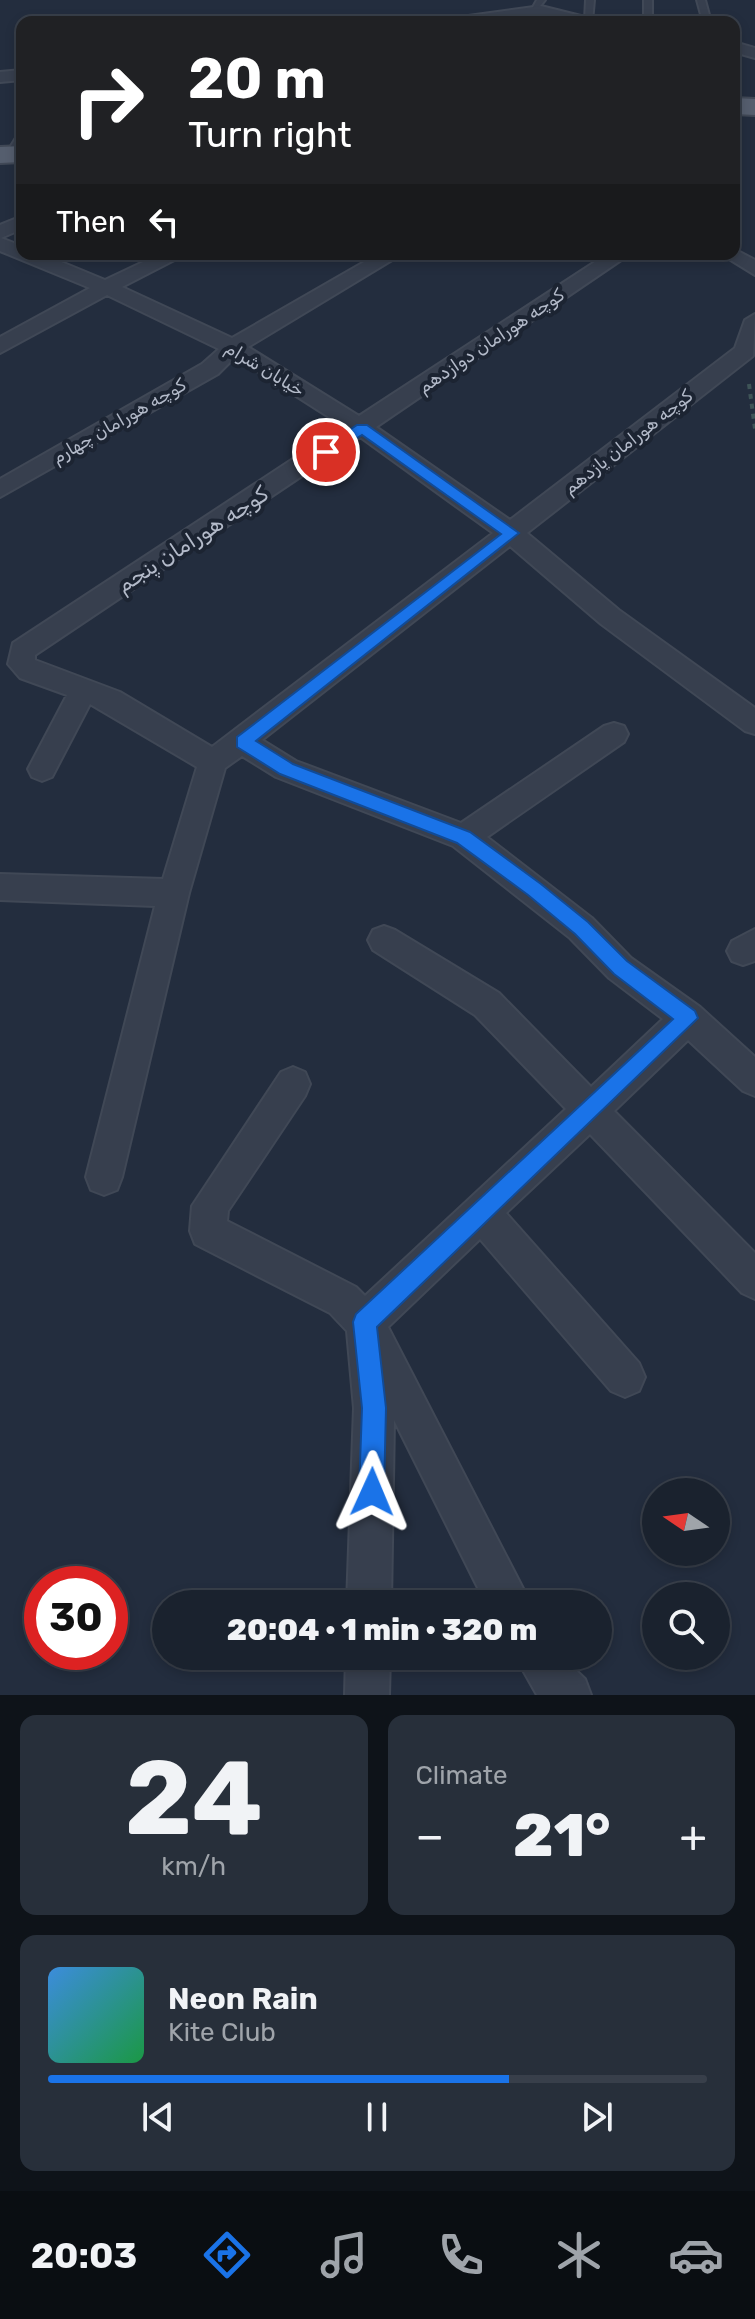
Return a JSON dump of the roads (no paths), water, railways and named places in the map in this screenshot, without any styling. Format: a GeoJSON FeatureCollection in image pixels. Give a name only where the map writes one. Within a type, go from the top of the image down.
{"type":"FeatureCollection","features":[{"type":"Feature","properties":{"kind":"street"},"geometry":{"type":"LineString","coordinates":[[508,0],[574,16]]}},
{"type":"Feature","properties":{"kind":"street"},"geometry":{"type":"LineString","coordinates":[[493,16],[540,7]]}},
{"type":"Feature","properties":{"kind":"street","name":"خیابان شرام"},"geometry":{"type":"LineString","coordinates":[[39,260],[106,287],[233,347],[362,428],[511,533],[610,617],[755,723]]}},
{"type":"Feature","properties":{"kind":"street"},"geometry":{"type":"LineString","coordinates":[[0,346],[106,287],[163,260]]}},
{"type":"Feature","properties":{"kind":"street","name":"کوچه هورامان چهارم"},"geometry":{"type":"LineString","coordinates":[[0,489],[210,369],[233,347],[382,260]]}},
{"type":"Feature","properties":{"kind":"street","name":"کوچه هورامان دوازدهم"},"geometry":{"type":"LineString","coordinates":[[362,428],[611,260]]}},
{"type":"Feature","properties":{"kind":"street","name":"کوچه هورامان يازدهم"},"geometry":{"type":"LineString","coordinates":[[213,762],[243,742],[745,351],[755,320]]}},
{"type":"Feature","properties":{"kind":"street","name":"کوچه هورامان پنجم"},"geometry":{"type":"LineString","coordinates":[[83,691],[30,671],[21,664],[22,650],[362,428]]}},
{"type":"Feature","properties":{"kind":"street"},"geometry":{"type":"LineString","coordinates":[[42,769],[83,691],[110,700],[213,762],[174,893],[104,1177]]}},
{"type":"Feature","properties":{"kind":"street"},"geometry":{"type":"LineString","coordinates":[[464,837],[614,734]]}},
{"type":"Feature","properties":{"kind":"street"},"geometry":{"type":"LineString","coordinates":[[243,742],[286,769],[464,837],[535,889],[581,928],[620,968],[688,1018],[755,1079]]}},
{"type":"Feature","properties":{"kind":"street"},"geometry":{"type":"LineString","coordinates":[[0,887],[174,893]]}},
{"type":"Feature","properties":{"kind":"street"},"geometry":{"type":"LineString","coordinates":[[384,940],[487,1004],[755,1280]]}},
{"type":"Feature","properties":{"kind":"street"},"geometry":{"type":"LineString","coordinates":[[365,1322],[480,1211],[592,1112],[688,1018]]}},
{"type":"Feature","properties":{"kind":"street"},"geometry":{"type":"LineString","coordinates":[[293,1084],[210,1206],[208,1231],[343,1300],[365,1322],[502,1590]]}},
{"type":"Feature","properties":{"kind":"street"},"geometry":{"type":"LineString","coordinates":[[480,1211],[625,1377]]}},
{"type":"Feature","properties":{"kind":"street"},"geometry":{"type":"LineString","coordinates":[[365,1322],[374,1408],[369,1590]]}},
{"type":"Feature","properties":{"kind":"street"},"geometry":{"type":"LineString","coordinates":[[367,1695],[368,1670]]}},
{"type":"Feature","properties":{"kind":"street"},"geometry":{"type":"LineString","coordinates":[[545,1670],[569,1695]]}}]}
